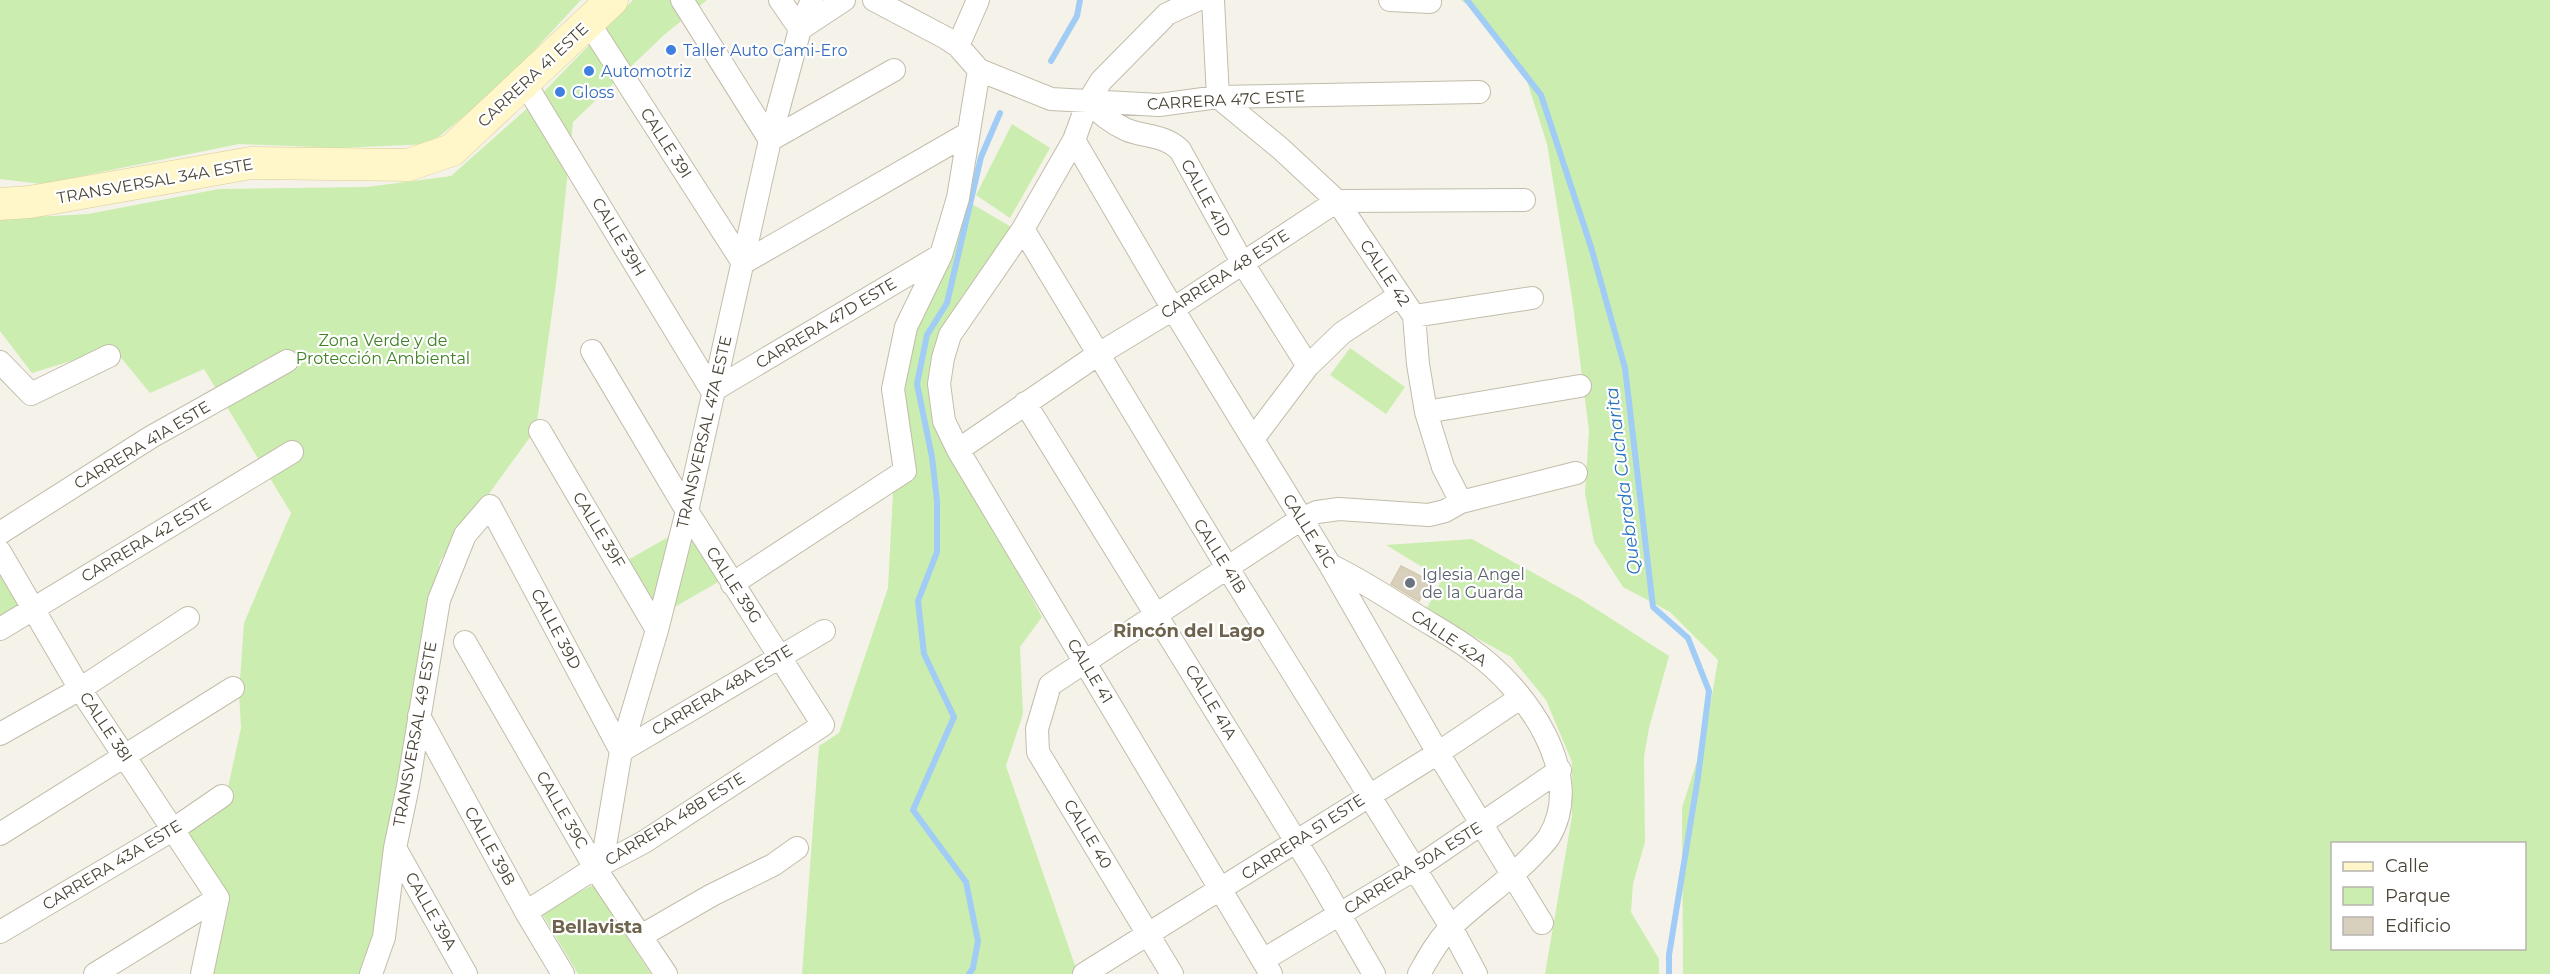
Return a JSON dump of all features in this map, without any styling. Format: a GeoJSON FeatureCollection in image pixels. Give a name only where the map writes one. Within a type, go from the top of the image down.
{"type":"FeatureCollection","features":[{"type":"Feature","properties":{"kind":"street","name":"CARRERA 41 ESTE"},"geometry":{"type":"LineString","coordinates":[[452,150],[612,0]]}},
{"type":"Feature","properties":{"kind":"street"},"geometry":{"type":"LineString","coordinates":[[682,0],[770,140],[894,70]]}},
{"type":"Feature","properties":{"kind":"street"},"geometry":{"type":"LineString","coordinates":[[780,0],[800,29],[844,0]]}},
{"type":"Feature","properties":{"kind":"street","name":"TRANSVERSAL 47A ESTE"},"geometry":{"type":"LineString","coordinates":[[599,866],[621,751],[657,630],[687,511],[712,391],[770,140],[800,29],[812,0]]}},
{"type":"Feature","properties":{"kind":"street"},"geometry":{"type":"LineString","coordinates":[[732,584],[905,471],[893,389],[906,327],[941,255],[958,198],[979,70],[958,46],[874,0]]}},
{"type":"Feature","properties":{"kind":"street"},"geometry":{"type":"LineString","coordinates":[[958,46],[978,0]]}},
{"type":"Feature","properties":{"kind":"street"},"geometry":{"type":"LineString","coordinates":[[1023,229],[1074,140],[1088,102],[1101,81],[1167,14],[1197,0]]}},
{"type":"Feature","properties":{"kind":"street"},"geometry":{"type":"LineString","coordinates":[[1213,0],[1218,97]]}},
{"type":"Feature","properties":{"kind":"street"},"geometry":{"type":"LineString","coordinates":[[1390,0],[1430,2]]}},
{"type":"Feature","properties":{"kind":"street","name":"CALLE 39I"},"geometry":{"type":"LineString","coordinates":[[589,23],[743,263]]}},
{"type":"Feature","properties":{"kind":"street","name":"CARRERA 47C ESTE"},"geometry":{"type":"LineString","coordinates":[[979,70],[1051,99],[1088,102],[1159,105],[1218,97],[1479,92]]}},
{"type":"Feature","properties":{"kind":"street","name":"CALLE 39H"},"geometry":{"type":"LineString","coordinates":[[525,83],[712,391]]}},
{"type":"Feature","properties":{"kind":"street","name":"CALLE 42"},"geometry":{"type":"LineString","coordinates":[[1218,97],[1280,148],[1337,201],[1414,316],[1418,364],[1426,412],[1443,467],[1461,502]]}},
{"type":"Feature","properties":{"kind":"street","name":"CALLE 41D"},"geometry":{"type":"LineString","coordinates":[[1088,102],[1110,122],[1129,131],[1166,140],[1180,150],[1242,262],[1308,366]]}},
{"type":"Feature","properties":{"kind":"street"},"geometry":{"type":"LineString","coordinates":[[743,263],[967,134]]}},
{"type":"Feature","properties":{"kind":"street","name":"CALLE 41C"},"geometry":{"type":"LineString","coordinates":[[1074,140],[1173,309],[1330,565],[1438,753],[1542,923]]}},
{"type":"Feature","properties":{"kind":"street","name":"TRANSVERSAL 34A ESTE"},"geometry":{"type":"LineString","coordinates":[[0,204],[41,201],[252,163],[408,165],[452,150]]}},
{"type":"Feature","properties":{"kind":"street"},"geometry":{"type":"LineString","coordinates":[[1337,201],[1524,200]]}},
{"type":"Feature","properties":{"kind":"street","name":"CARRERA 48 ESTE"},"geometry":{"type":"LineString","coordinates":[[958,450],[1097,355],[1173,309],[1337,201]]}},
{"type":"Feature","properties":{"kind":"street","name":"CALLE 41B"},"geometry":{"type":"LineString","coordinates":[[1023,229],[1097,355],[1451,927],[1476,974]]}},
{"type":"Feature","properties":{"kind":"street","name":"CALLE 41"},"geometry":{"type":"LineString","coordinates":[[1023,229],[950,335],[939,384],[944,421],[958,450],[1267,967]]}},
{"type":"Feature","properties":{"kind":"street","name":"CARRERA 47D ESTE"},"geometry":{"type":"LineString","coordinates":[[712,391],[941,255]]}},
{"type":"Feature","properties":{"kind":"street"},"geometry":{"type":"LineString","coordinates":[[1253,439],[1308,366],[1342,333],[1400,295]]}},
{"type":"Feature","properties":{"kind":"street"},"geometry":{"type":"LineString","coordinates":[[1414,316],[1532,298]]}},
{"type":"Feature","properties":{"kind":"street","name":"CALLE 39G"},"geometry":{"type":"LineString","coordinates":[[592,351],[732,584],[823,725]]}},
{"type":"Feature","properties":{"kind":"street"},"geometry":{"type":"LineString","coordinates":[[0,362],[31,394],[109,356]]}},
{"type":"Feature","properties":{"kind":"street","name":"CARRERA 41A ESTE"},"geometry":{"type":"LineString","coordinates":[[0,533],[152,437],[286,361]]}},
{"type":"Feature","properties":{"kind":"street"},"geometry":{"type":"LineString","coordinates":[[1426,412],[1580,387]]}},
{"type":"Feature","properties":{"kind":"street","name":"CALLE 41A"},"geometry":{"type":"LineString","coordinates":[[1025,403],[1296,841],[1374,974]]}},
{"type":"Feature","properties":{"kind":"street","name":"CALLE 39F"},"geometry":{"type":"LineString","coordinates":[[540,431],[657,630]]}},
{"type":"Feature","properties":{"kind":"street","name":"CARRERA 42 ESTE"},"geometry":{"type":"LineString","coordinates":[[0,629],[292,452]]}},
{"type":"Feature","properties":{"kind":"street"},"geometry":{"type":"LineString","coordinates":[[1085,662],[1301,519],[1317,512],[1338,509],[1429,515],[1445,511],[1461,502],[1576,473]]}},
{"type":"Feature","properties":{"kind":"street","name":"TRANSVERSAL 49 ESTE"},"geometry":{"type":"LineString","coordinates":[[371,974],[384,936],[395,848],[439,600],[465,535],[490,506]]}},
{"type":"Feature","properties":{"kind":"street","name":"CALLE 39D"},"geometry":{"type":"LineString","coordinates":[[490,506],[621,751]]}},
{"type":"Feature","properties":{"kind":"street","name":"CALLE 38I"},"geometry":{"type":"LineString","coordinates":[[0,552],[80,689],[218,898]]}},
{"type":"Feature","properties":{"kind":"street","name":"CALLE 42A"},"geometry":{"type":"LineString","coordinates":[[1330,565],[1352,576],[1474,652],[1494,669],[1520,698],[1541,727],[1560,770]]}},
{"type":"Feature","properties":{"kind":"street"},"geometry":{"type":"LineString","coordinates":[[0,734],[80,689],[188,618]]}},
{"type":"Feature","properties":{"kind":"street","name":"CARRERA 48A ESTE"},"geometry":{"type":"LineString","coordinates":[[621,751],[779,655],[824,631]]}},
{"type":"Feature","properties":{"kind":"street","name":"CALLE 39C"},"geometry":{"type":"LineString","coordinates":[[465,642],[666,974]]}},
{"type":"Feature","properties":{"kind":"street","name":"CALLE 40"},"geometry":{"type":"LineString","coordinates":[[1085,662],[1050,685],[1037,729],[1038,752],[1172,974]]}},
{"type":"Feature","properties":{"kind":"street"},"geometry":{"type":"LineString","coordinates":[[0,834],[233,688]]}},
{"type":"Feature","properties":{"kind":"street","name":"CARRERA 51 ESTE"},"geometry":{"type":"LineString","coordinates":[[1084,974],[1438,753],[1520,698]]}},
{"type":"Feature","properties":{"kind":"street","name":"CALLE 39B"},"geometry":{"type":"LineString","coordinates":[[419,716],[526,912],[564,974]]}},
{"type":"Feature","properties":{"kind":"street","name":"CARRERA 48B ESTE"},"geometry":{"type":"LineString","coordinates":[[526,912],[599,866],[644,842],[823,725]]}},
{"type":"Feature","properties":{"kind":"street"},"geometry":{"type":"LineString","coordinates":[[1419,974],[1435,944],[1451,927],[1514,876],[1549,837],[1562,804],[1560,770]]}},
{"type":"Feature","properties":{"kind":"street","name":"CARRERA 50A ESTE"},"geometry":{"type":"LineString","coordinates":[[1267,967],[1340,915],[1482,825],[1560,770]]}},
{"type":"Feature","properties":{"kind":"street","name":"CARRERA 43A ESTE"},"geometry":{"type":"LineString","coordinates":[[0,932],[174,829],[222,796]]}},
{"type":"Feature","properties":{"kind":"street","name":"CALLE 39A"},"geometry":{"type":"LineString","coordinates":[[395,848],[466,974]]}},
{"type":"Feature","properties":{"kind":"street"},"geometry":{"type":"LineString","coordinates":[[641,936],[712,895],[773,865],[797,848]]}},
{"type":"Feature","properties":{"kind":"street"},"geometry":{"type":"LineString","coordinates":[[95,974],[218,898]]}},
{"type":"Feature","properties":{"kind":"street"},"geometry":{"type":"LineString","coordinates":[[202,974],[218,898]]}},
{"type":"Feature","properties":{"kind":"green space"},"geometry":{"type":"Polygon","coordinates":[[[0,0],[581,0],[502,85],[430,144],[338,148],[239,144],[42,184],[0,179],[0,0]]]}},
{"type":"Feature","properties":{"kind":"green space","name":"Zona Verde y de Protección Ambiental"},"geometry":{"type":"Polygon","coordinates":[[[633,0],[707,0],[664,35],[573,122],[557,276],[536,429],[440,561],[393,847],[363,974],[207,974],[223,899],[181,831],[225,801],[241,728],[239,693],[244,623],[291,513],[204,369],[150,393],[113,348],[32,373],[0,331],[0,219],[88,214],[219,189],[367,187],[451,176],[531,105],[633,0]]]}},
{"type":"Feature","properties":{"kind":"green space"},"geometry":{"type":"Polygon","coordinates":[[[1461,0],[2550,0],[2550,974],[1683,974],[1682,808],[1705,736],[1718,660],[1670,612],[1623,587],[1594,542],[1585,493],[1589,431],[1572,298],[1547,144],[1526,78],[1470,7],[1461,0]]]}},
{"type":"Feature","properties":{"kind":"green space"},"geometry":{"type":"Polygon","coordinates":[[[1012,124],[1050,148],[1010,218],[976,195],[1012,124]]]}},
{"type":"Feature","properties":{"kind":"green space"},"geometry":{"type":"Polygon","coordinates":[[[967,201],[1013,228],[951,321],[935,420],[1042,617],[1020,647],[1023,714],[1006,766],[1078,974],[802,974],[819,746],[839,733],[888,588],[894,473],[913,333],[967,201]]]}},
{"type":"Feature","properties":{"kind":"green space"},"geometry":{"type":"Polygon","coordinates":[[[1350,348],[1405,387],[1386,414],[1330,375],[1350,348]]]}},
{"type":"Feature","properties":{"kind":"green space"},"geometry":{"type":"Polygon","coordinates":[[[684,528],[720,581],[659,616],[628,560],[684,528]]]}},
{"type":"Feature","properties":{"kind":"green space"},"geometry":{"type":"Polygon","coordinates":[[[1472,539],[1582,600],[1669,656],[1649,728],[1644,757],[1645,842],[1633,884],[1631,912],[1659,959],[1659,974],[1545,974],[1572,816],[1572,762],[1546,700],[1511,657],[1426,610],[1442,579],[1386,545],[1472,539]]]}},
{"type":"Feature","properties":{"kind":"green space"},"geometry":{"type":"Polygon","coordinates":[[[0,573],[19,608],[0,619],[0,573]]]}},
{"type":"Feature","properties":{"kind":"green space"},"geometry":{"type":"Polygon","coordinates":[[[593,885],[651,974],[578,974],[541,912],[593,885]]]}},
{"type":"Feature","properties":{"kind":"building","name":"Iglesia Angel de la Guarda"},"geometry":{"type":"Polygon","coordinates":[[[1401,566],[1430,581],[1419,601],[1391,584],[1401,566]]]}},
{"type":"Feature","properties":{"kind":"waterway"},"geometry":{"type":"LineString","coordinates":[[1051,61],[1077,16],[1080,0]]}},
{"type":"Feature","properties":{"kind":"waterway","name":"Quebrada Cucharita"},"geometry":{"type":"LineString","coordinates":[[1467,0],[1541,95],[1591,247],[1625,368],[1653,607],[1688,638],[1709,691],[1698,777],[1669,955],[1669,974]]}},
{"type":"Feature","properties":{"kind":"waterway"},"geometry":{"type":"LineString","coordinates":[[969,974],[973,968],[978,941],[966,882],[913,810],[954,717],[924,654],[918,601],[937,552],[937,501],[932,457],[917,384],[927,335],[947,303],[981,157],[1000,113]]}},
{"type":"Feature","properties":{"kind":"place","name":"Taller Auto Cami-Ero"},"geometry":{"type":"Point","coordinates":[671,50]}},
{"type":"Feature","properties":{"kind":"place","name":"Automotriz"},"geometry":{"type":"Point","coordinates":[589,71]}},
{"type":"Feature","properties":{"kind":"place","name":"Gloss"},"geometry":{"type":"Point","coordinates":[560,92]}},
{"type":"Feature","properties":{"kind":"place","name":"Iglesia Angel de la Guarda"},"geometry":{"type":"Point","coordinates":[1410,583]}},
{"type":"Feature","properties":{"kind":"district","name":"Rincón del Lago"},"geometry":{"type":"Point","coordinates":[1189,631]}},
{"type":"Feature","properties":{"kind":"district","name":"Bellavista"},"geometry":{"type":"Point","coordinates":[597,927]}}]}
